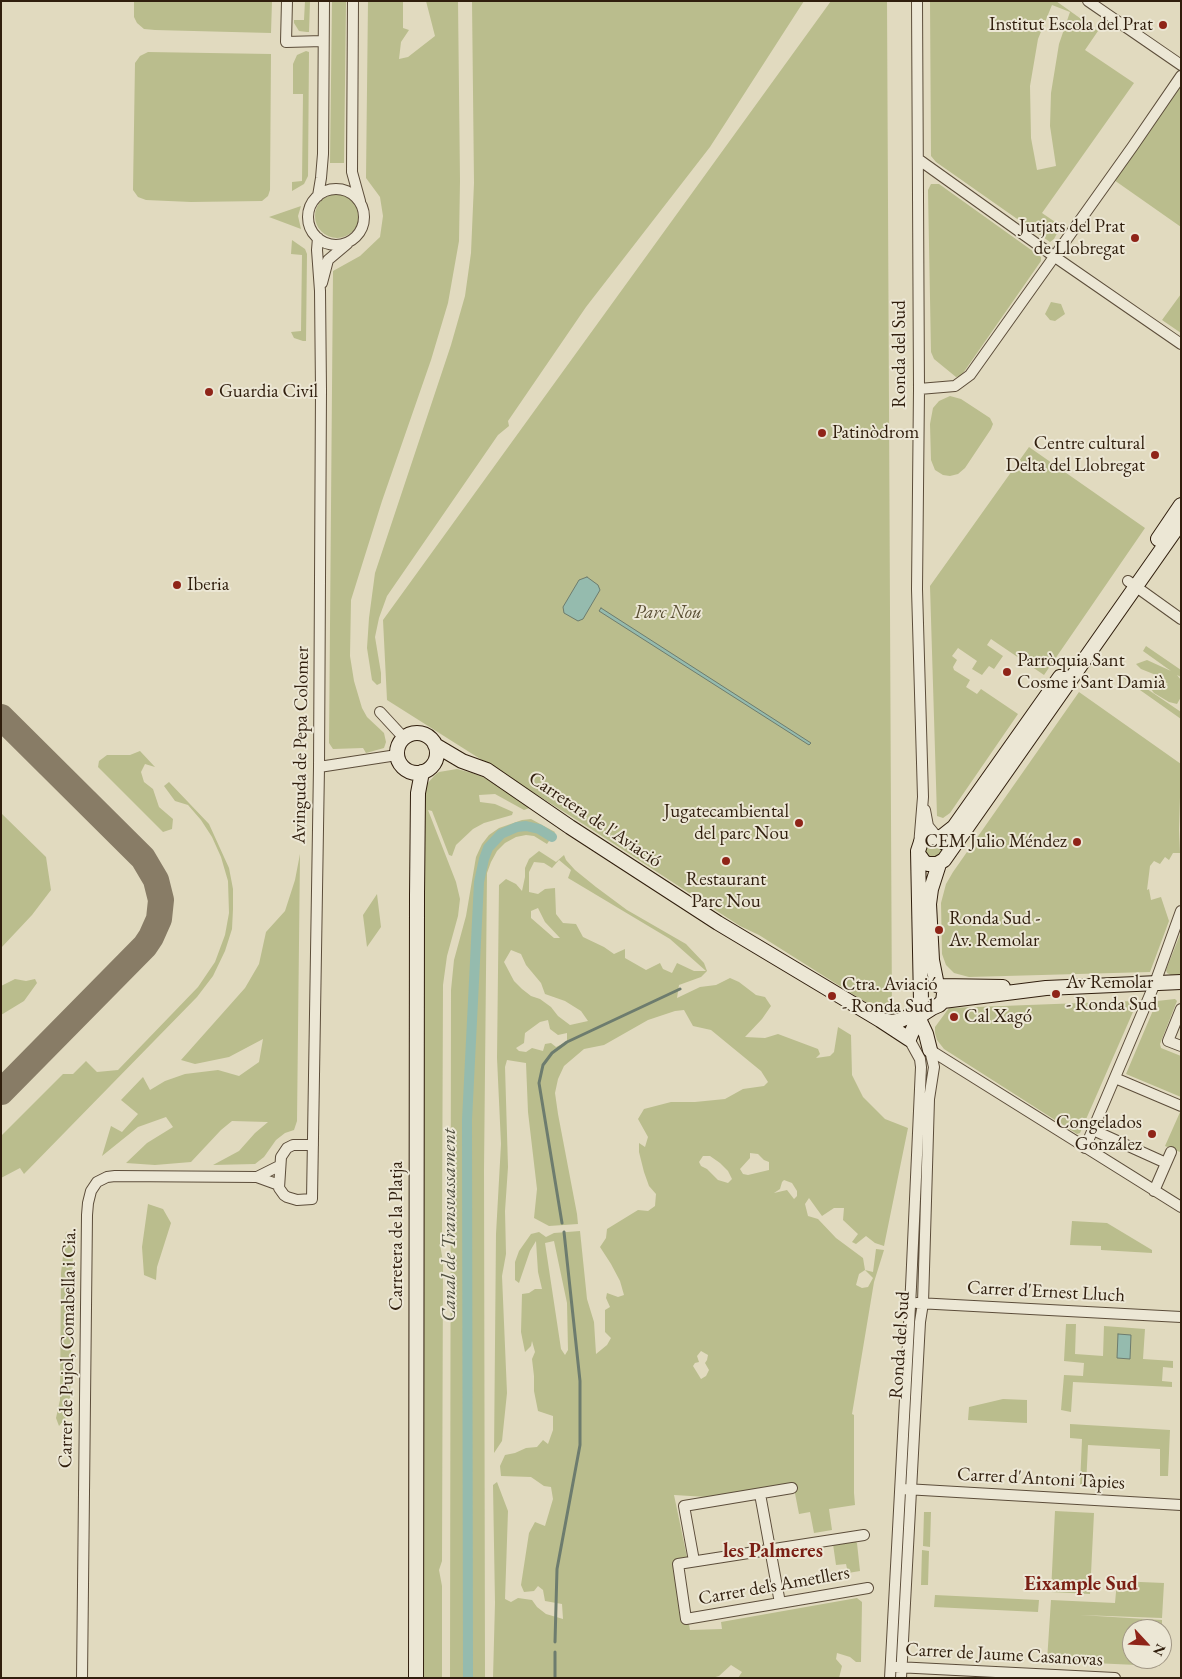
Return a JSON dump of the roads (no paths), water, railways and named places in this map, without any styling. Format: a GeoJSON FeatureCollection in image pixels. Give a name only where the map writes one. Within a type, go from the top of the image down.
{"type":"FeatureCollection","features":[{"type":"Feature","properties":{"kind":"street"},"geometry":{"type":"LineString","coordinates":[[287,1],[286,42],[323,41]]}},
{"type":"Feature","properties":{"kind":"street"},"geometry":{"type":"LineString","coordinates":[[318,196],[323,154],[324,1]]}},
{"type":"Feature","properties":{"kind":"street"},"geometry":{"type":"LineString","coordinates":[[354,1],[352,172],[364,213],[364,220],[356,237],[340,244],[331,244],[318,238],[312,231],[308,222],[309,209],[318,196],[326,190],[336,188],[351,193],[360,201]]}},
{"type":"Feature","properties":{"kind":"street","name":"Ronda del Sud"},"geometry":{"type":"LineString","coordinates":[[890,1678],[898,1670],[911,1490],[920,1322],[923,1303],[930,1099],[934,1067],[926,1034],[919,851],[922,797],[918,589],[917,1]]}},
{"type":"Feature","properties":{"kind":"street"},"geometry":{"type":"LineString","coordinates":[[1088,1],[1181,65]]}},
{"type":"Feature","properties":{"kind":"street"},"geometry":{"type":"LineString","coordinates":[[919,388],[955,386],[970,375],[1181,76]]}},
{"type":"Feature","properties":{"kind":"street"},"geometry":{"type":"LineString","coordinates":[[918,159],[1054,257],[1181,344]]}},
{"type":"Feature","properties":{"kind":"street","name":"Avinguda de Pepa Colomer"},"geometry":{"type":"LineString","coordinates":[[320,291],[328,260],[356,237]]}},
{"type":"Feature","properties":{"kind":"street","name":"Avinguda de Pepa Colomer"},"geometry":{"type":"LineString","coordinates":[[312,1199],[319,766],[320,291],[318,238]]}},
{"type":"Feature","properties":{"kind":"street"},"geometry":{"type":"LineString","coordinates":[[1132,584],[1181,505]]}},
{"type":"Feature","properties":{"kind":"street"},"geometry":{"type":"LineString","coordinates":[[938,837],[947,848],[942,860],[928,864],[921,859],[919,851],[924,839],[946,835],[959,820],[1132,584],[1181,522]]}},
{"type":"Feature","properties":{"kind":"street"},"geometry":{"type":"LineString","coordinates":[[1132,584],[1181,619]]}},
{"type":"Feature","properties":{"kind":"street","name":"Ronda del Sud"},"geometry":{"type":"LineString","coordinates":[[898,1670],[900,1489],[921,1067],[920,1059],[909,1039],[925,1005],[944,994],[938,985],[932,960],[929,904],[931,889],[942,860],[1132,584]]}},
{"type":"Feature","properties":{"kind":"street"},"geometry":{"type":"LineString","coordinates":[[380,712],[404,738]]}},
{"type":"Feature","properties":{"kind":"street"},"geometry":{"type":"LineString","coordinates":[[420,771],[436,758],[435,745],[431,739],[422,734],[414,733],[404,738],[400,743],[397,755],[399,762],[420,771],[446,763],[462,761]]}},
{"type":"Feature","properties":{"kind":"street","name":"Carretera de l'Aviació"},"geometry":{"type":"LineString","coordinates":[[435,745],[462,761],[487,770],[718,923],[909,1039]]}},
{"type":"Feature","properties":{"kind":"street"},"geometry":{"type":"LineString","coordinates":[[319,766],[397,755]]}},
{"type":"Feature","properties":{"kind":"street","name":"Carretera de la Platja"},"geometry":{"type":"LineString","coordinates":[[416,1678],[418,794],[420,771]]}},
{"type":"Feature","properties":{"kind":"street","name":"Ronda del Sud"},"geometry":{"type":"LineString","coordinates":[[922,797],[928,826],[938,837]]}},
{"type":"Feature","properties":{"kind":"street"},"geometry":{"type":"LineString","coordinates":[[1085,1148],[1155,983],[1181,911]]}},
{"type":"Feature","properties":{"kind":"street"},"geometry":{"type":"LineString","coordinates":[[925,1005],[927,984],[1046,988],[1181,982]]}},
{"type":"Feature","properties":{"kind":"street"},"geometry":{"type":"LineString","coordinates":[[880,1020],[892,1022],[901,1020],[925,1005],[1046,988]]}},
{"type":"Feature","properties":{"kind":"street"},"geometry":{"type":"LineString","coordinates":[[1181,1009],[1168,1041],[1181,1046]]}},
{"type":"Feature","properties":{"kind":"street"},"geometry":{"type":"LineString","coordinates":[[930,1050],[957,1069],[1181,1207]]}},
{"type":"Feature","properties":{"kind":"street"},"geometry":{"type":"LineString","coordinates":[[1115,1078],[1181,1106]]}},
{"type":"Feature","properties":{"kind":"street"},"geometry":{"type":"LineString","coordinates":[[1093,1130],[1166,1163]]}},
{"type":"Feature","properties":{"kind":"street"},"geometry":{"type":"LineString","coordinates":[[279,1185],[281,1157],[287,1148],[293,1145],[313,1145]]}},
{"type":"Feature","properties":{"kind":"street"},"geometry":{"type":"LineString","coordinates":[[1154,1191],[1171,1152]]}},
{"type":"Feature","properties":{"kind":"street","name":"Carrer de Pujol, Comabella i Cia."},"geometry":{"type":"LineString","coordinates":[[257,1177],[280,1166]]}},
{"type":"Feature","properties":{"kind":"street","name":"Carrer de Pujol, Comabella i Cia."},"geometry":{"type":"LineString","coordinates":[[82,1678],[87,1213],[91,1191],[97,1182],[106,1177],[115,1176],[257,1177],[279,1185],[287,1197],[297,1200],[312,1199]]}},
{"type":"Feature","properties":{"kind":"street","name":"Carrer d'Ernest Lluch"},"geometry":{"type":"LineString","coordinates":[[910,1303],[1181,1316]]}},
{"type":"Feature","properties":{"kind":"street"},"geometry":{"type":"LineString","coordinates":[[792,1488],[684,1506],[694,1561],[864,1535]]}},
{"type":"Feature","properties":{"kind":"street","name":"Carrer d'Antoni Tàpies"},"geometry":{"type":"LineString","coordinates":[[900,1489],[1181,1505]]}},
{"type":"Feature","properties":{"kind":"street"},"geometry":{"type":"LineString","coordinates":[[760,1494],[780,1603]]}},
{"type":"Feature","properties":{"kind":"street","name":"Carrer dels Ametllers"},"geometry":{"type":"LineString","coordinates":[[694,1561],[678,1564],[686,1619],[868,1588]]}},
{"type":"Feature","properties":{"kind":"street","name":"Carrer de Jaume Casanovas"},"geometry":{"type":"LineString","coordinates":[[898,1670],[1114,1678]]}},
{"type":"Feature","properties":{"kind":"water"},"geometry":{"type":"Polygon","coordinates":[[[587,577],[598,585],[600,590],[583,619],[578,621],[564,613],[563,607],[579,580],[587,577]]]}},
{"type":"Feature","properties":{"kind":"water"},"geometry":{"type":"Polygon","coordinates":[[[601,608],[811,743],[809,745],[599,611],[601,608]]]}},
{"type":"Feature","properties":{"kind":"water"},"geometry":{"type":"Polygon","coordinates":[[[1118,1334],[1131,1335],[1130,1359],[1117,1358],[1118,1334]]]}},
{"type":"Feature","properties":{"kind":"waterway","name":"Canal de Transvassament"},"geometry":{"type":"LineString","coordinates":[[468,1678],[467,1120],[479,882],[488,848],[501,834],[517,827],[526,826],[539,829],[552,837]]}},
{"type":"Feature","properties":{"kind":"waterway"},"geometry":{"type":"LineString","coordinates":[[562,1223],[539,1083],[543,1065],[552,1053],[567,1042],[680,989]]}},
{"type":"Feature","properties":{"kind":"waterway"},"geometry":{"type":"LineString","coordinates":[[555,1642],[557,1569],[580,1445],[580,1381],[564,1232]]}},
{"type":"Feature","properties":{"kind":"waterway"},"geometry":{"type":"LineString","coordinates":[[555,1652],[555,1678]]}},
{"type":"Feature","properties":{"kind":"place","name":"Institut Escola del Prat"},"geometry":{"type":"Point","coordinates":[1163,25]}},
{"type":"Feature","properties":{"kind":"place","name":"Jutjats del Prat de Llobregat"},"geometry":{"type":"Point","coordinates":[1135,238]}},
{"type":"Feature","properties":{"kind":"place","name":"Guardia Civil"},"geometry":{"type":"Point","coordinates":[209,392]}},
{"type":"Feature","properties":{"kind":"place","name":"Patinòdrom"},"geometry":{"type":"Point","coordinates":[822,433]}},
{"type":"Feature","properties":{"kind":"place","name":"Centre cultural Delta del Llobregat"},"geometry":{"type":"Point","coordinates":[1155,455]}},
{"type":"Feature","properties":{"kind":"place","name":"Iberia"},"geometry":{"type":"Point","coordinates":[177,585]}},
{"type":"Feature","properties":{"kind":"place","name":"Parròquia Sant Cosme i Sant Damià"},"geometry":{"type":"Point","coordinates":[1007,672]}},
{"type":"Feature","properties":{"kind":"place","name":"Jugatecambiental del parc Nou"},"geometry":{"type":"Point","coordinates":[799,823]}},
{"type":"Feature","properties":{"kind":"place","name":"CEM Julio Méndez"},"geometry":{"type":"Point","coordinates":[1077,842]}},
{"type":"Feature","properties":{"kind":"place","name":"Restaurant Parc Nou"},"geometry":{"type":"Point","coordinates":[726,861]}},
{"type":"Feature","properties":{"kind":"place","name":"Ronda Sud - Av. Remolar"},"geometry":{"type":"Point","coordinates":[939,930]}},
{"type":"Feature","properties":{"kind":"place","name":"Av Remolar - Ronda Sud"},"geometry":{"type":"Point","coordinates":[1056,994]}},
{"type":"Feature","properties":{"kind":"place","name":"Ctra. Aviació - Ronda Sud"},"geometry":{"type":"Point","coordinates":[832,996]}},
{"type":"Feature","properties":{"kind":"place","name":"Cal Xagó"},"geometry":{"type":"Point","coordinates":[954,1017]}},
{"type":"Feature","properties":{"kind":"place","name":"Congelados González"},"geometry":{"type":"Point","coordinates":[1152,1134]}},
{"type":"Feature","properties":{"kind":"district","name":"les Palmeres"},"geometry":{"type":"Point","coordinates":[773,1552]}},
{"type":"Feature","properties":{"kind":"district","name":"Eixample Sud"},"geometry":{"type":"Point","coordinates":[1081,1585]}},
{"type":"Feature","properties":{"kind":"park label","name":"Parc Nou"},"geometry":{"type":"Point","coordinates":[668,613]}}]}
